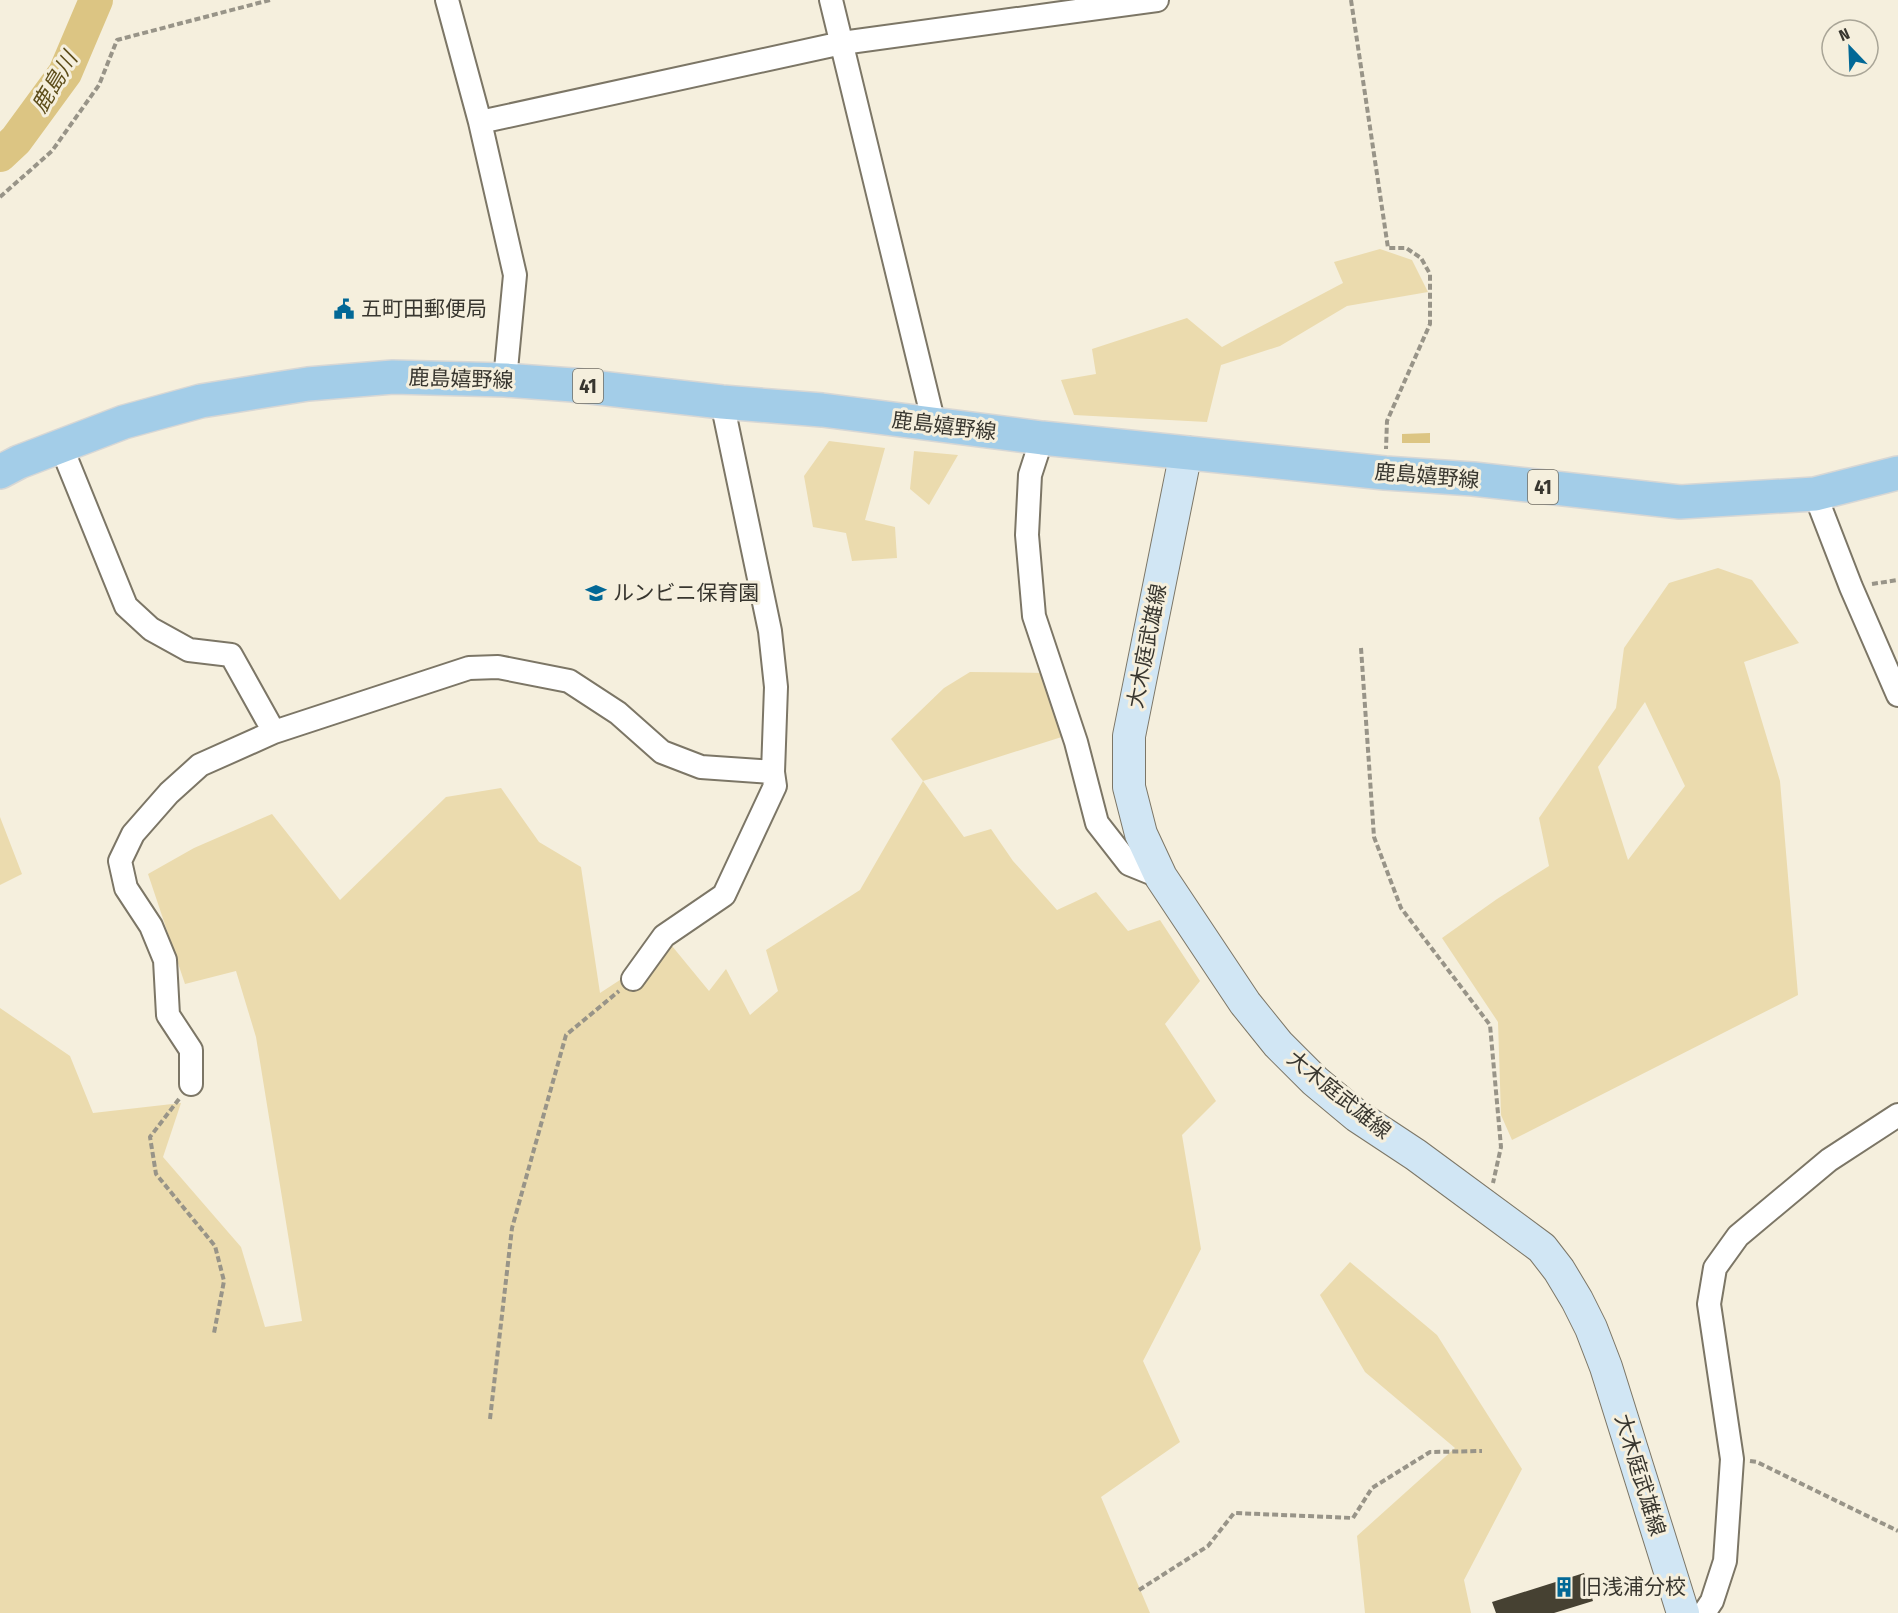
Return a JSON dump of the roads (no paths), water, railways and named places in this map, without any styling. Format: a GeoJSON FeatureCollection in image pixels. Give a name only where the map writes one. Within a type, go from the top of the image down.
{"type":"FeatureCollection","features":[{"type":"Feature","properties":{"kind":"main road","name":"鹿島嬉野線"},"geometry":{"type":"LineString","coordinates":[[0,472],[19,462],[124,422],[201,401],[309,384],[393,377],[505,380],[573,385],[722,402],[822,410],[1042,438],[1385,473],[1473,479],[1680,502],[1815,494],[1898,473]]}},
{"type":"Feature","properties":{"kind":"main road","name":"大木庭武雄線"},"geometry":{"type":"LineString","coordinates":[[1186,452],[1129,736],[1129,787],[1142,834],[1161,877],[1245,1003],[1278,1044],[1315,1081],[1357,1116],[1416,1155],[1542,1248],[1559,1270],[1591,1328],[1606,1367],[1683,1613]]}},
{"type":"Feature","properties":{"kind":"street"},"geometry":{"type":"LineString","coordinates":[[447,0],[480,122],[515,275],[505,380]]}},
{"type":"Feature","properties":{"kind":"street"},"geometry":{"type":"LineString","coordinates":[[831,0],[934,424]]}},
{"type":"Feature","properties":{"kind":"street"},"geometry":{"type":"LineString","coordinates":[[480,122],[842,43],[1157,0]]}},
{"type":"Feature","properties":{"kind":"street"},"geometry":{"type":"LineString","coordinates":[[633,979],[664,936],[724,895],[775,786],[773,772],[776,687],[770,631],[722,402]]}},
{"type":"Feature","properties":{"kind":"street"},"geometry":{"type":"LineString","coordinates":[[1042,438],[1030,474],[1027,535],[1034,615],[1076,742],[1098,824],[1129,864],[1161,877]]}},
{"type":"Feature","properties":{"kind":"street"},"geometry":{"type":"LineString","coordinates":[[61,446],[126,606],[151,629],[189,650],[231,655],[274,732]]}},
{"type":"Feature","properties":{"kind":"street"},"geometry":{"type":"LineString","coordinates":[[1815,494],[1851,587],[1898,695]]}},
{"type":"Feature","properties":{"kind":"street"},"geometry":{"type":"LineString","coordinates":[[191,1084],[191,1050],[168,1014],[165,960],[151,926],[126,888],[120,861],[133,834],[169,793],[200,765],[274,732],[469,668],[498,667],[568,681],[618,713],[662,752],[701,767],[773,772]]}},
{"type":"Feature","properties":{"kind":"street"},"geometry":{"type":"LineString","coordinates":[[1704,1613],[1712,1601],[1725,1561],[1732,1459],[1709,1304],[1715,1268],[1738,1236],[1828,1160],[1898,1114]]}},
{"type":"Feature","properties":{"kind":"waterway","name":"鹿島川"},"geometry":{"type":"LineString","coordinates":[[0,155],[16,140],[65,73],[96,0]]}},
{"type":"Feature","properties":{"kind":"place","name":"五町田郵便局"},"geometry":{"type":"Point","coordinates":[344,309]}},
{"type":"Feature","properties":{"kind":"place","name":"ルンビニ保育園"},"geometry":{"type":"Point","coordinates":[596,593]}},
{"type":"Feature","properties":{"kind":"place","name":"旧浅浦分校"},"geometry":{"type":"Point","coordinates":[1564,1587]}}]}
